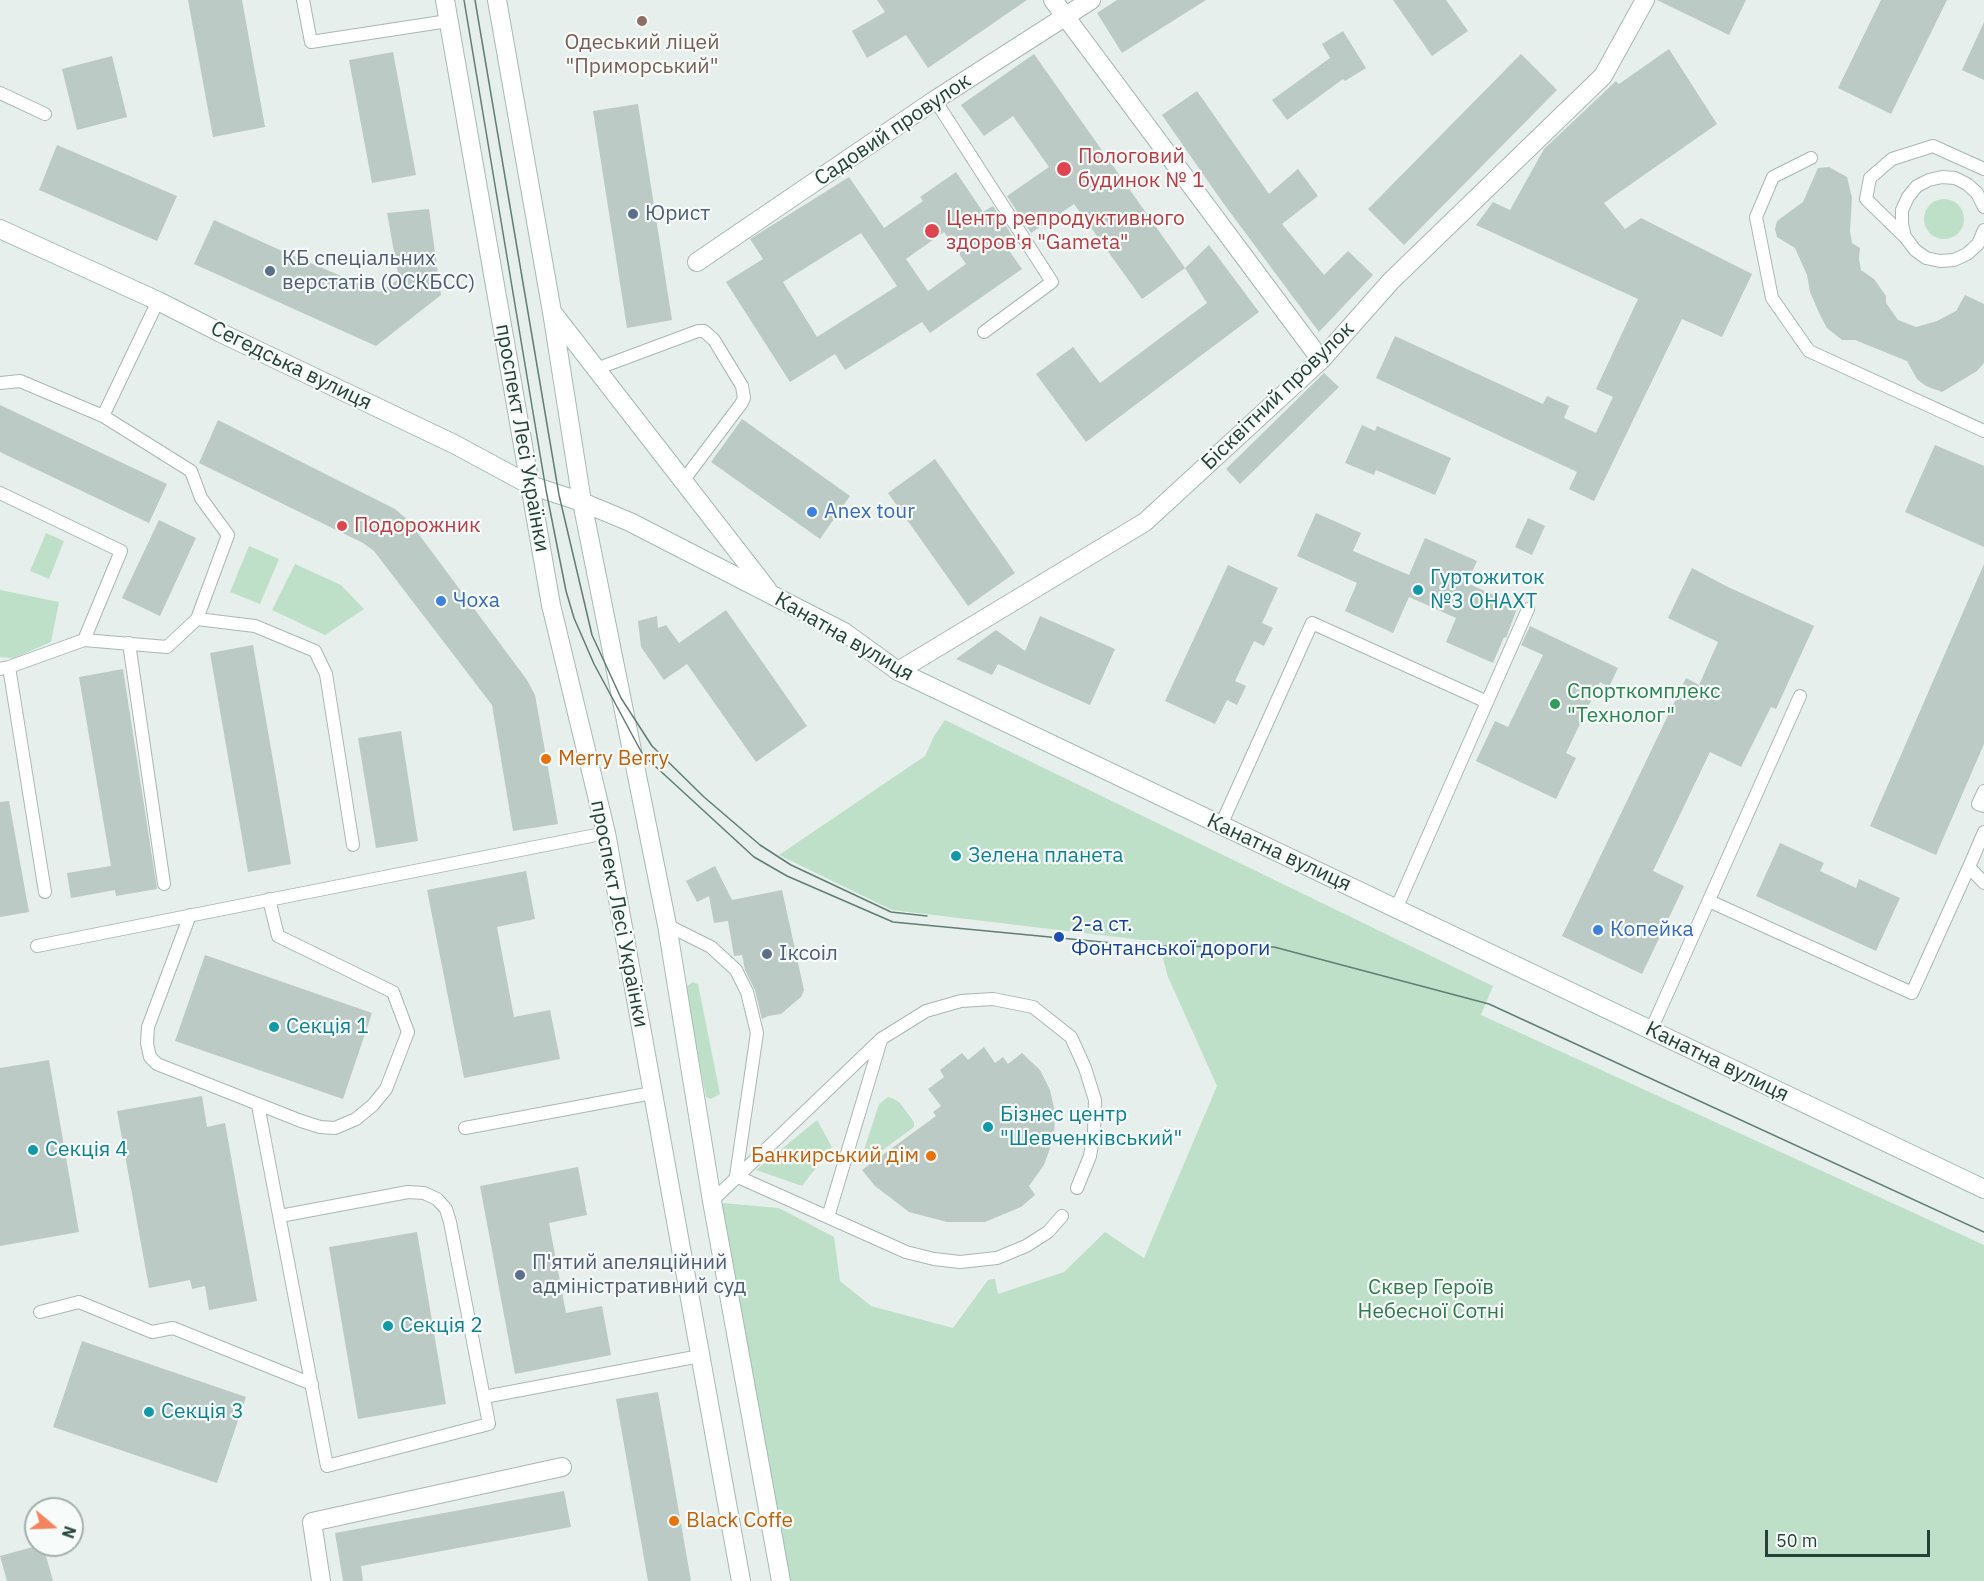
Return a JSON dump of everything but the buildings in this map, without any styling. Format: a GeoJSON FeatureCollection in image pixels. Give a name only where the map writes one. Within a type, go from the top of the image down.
{"type":"FeatureCollection","features":[{"type":"Feature","properties":{"kind":"main road","name":"проспект Лесі Українки"},"geometry":{"type":"LineString","coordinates":[[444,0],[551,605],[606,833],[741,1581]]}},
{"type":"Feature","properties":{"kind":"main road","name":"проспект Лесі Українки"},"geometry":{"type":"LineString","coordinates":[[497,0],[552,312],[582,502],[667,925],[712,1201],[781,1581]]}},
{"type":"Feature","properties":{"kind":"main road"},"geometry":{"type":"LineString","coordinates":[[1053,0],[1321,360]]}},
{"type":"Feature","properties":{"kind":"main road","name":"Садовий провулок"},"geometry":{"type":"LineString","coordinates":[[697,262],[935,100],[1091,0]]}},
{"type":"Feature","properties":{"kind":"main road","name":"Бісквітний провулок"},"geometry":{"type":"LineString","coordinates":[[898,671],[1145,522],[1321,360],[1390,281],[1603,76],[1645,0]]}},
{"type":"Feature","properties":{"kind":"main road","name":"Сегедська вулиця"},"geometry":{"type":"LineString","coordinates":[[0,229],[158,301],[454,444],[530,485],[582,502]]}},
{"type":"Feature","properties":{"kind":"main road"},"geometry":{"type":"LineString","coordinates":[[552,312],[770,593]]}},
{"type":"Feature","properties":{"kind":"main road","name":"Канатна вулиця"},"geometry":{"type":"LineString","coordinates":[[582,502],[630,522],[844,632],[898,671],[1984,1189]]}},
{"type":"Feature","properties":{"kind":"main road"},"geometry":{"type":"LineString","coordinates":[[321,1581],[312,1522],[562,1467]]}},
{"type":"Feature","properties":{"kind":"lane"},"geometry":{"type":"LineString","coordinates":[[303,0],[311,42],[448,21]]}},
{"type":"Feature","properties":{"kind":"lane"},"geometry":{"type":"LineString","coordinates":[[0,93],[45,114]]}},
{"type":"Feature","properties":{"kind":"lane"},"geometry":{"type":"LineString","coordinates":[[935,100],[1052,282],[984,332]]}},
{"type":"Feature","properties":{"kind":"lane"},"geometry":{"type":"LineString","coordinates":[[1984,169],[1933,146],[1892,159],[1870,178],[1866,199],[1906,238],[1915,250],[1926,258],[1940,261],[1954,260],[1967,254],[1978,244],[1984,230]]}},
{"type":"Feature","properties":{"kind":"lane"},"geometry":{"type":"LineString","coordinates":[[1811,158],[1773,177],[1756,217],[1772,298],[1809,351],[1984,431]]}},
{"type":"Feature","properties":{"kind":"lane"},"geometry":{"type":"LineString","coordinates":[[1906,238],[1902,224],[1902,210],[1908,197],[1917,186],[1929,180],[1942,177],[1955,178],[1984,169]]}},
{"type":"Feature","properties":{"kind":"lane"},"geometry":{"type":"LineString","coordinates":[[1955,178],[1967,184],[1977,193],[1984,207]]}},
{"type":"Feature","properties":{"kind":"lane"},"geometry":{"type":"LineString","coordinates":[[103,416],[158,301]]}},
{"type":"Feature","properties":{"kind":"lane"},"geometry":{"type":"LineString","coordinates":[[596,369],[698,331],[704,331],[714,340],[742,386],[744,398],[683,481]]}},
{"type":"Feature","properties":{"kind":"lane"},"geometry":{"type":"LineString","coordinates":[[0,383],[20,381],[103,416],[190,471],[201,498],[228,535],[197,619],[167,647],[84,640],[4,668],[45,892]]}},
{"type":"Feature","properties":{"kind":"lane"},"geometry":{"type":"LineString","coordinates":[[0,493],[122,551],[84,640]]}},
{"type":"Feature","properties":{"kind":"lane"},"geometry":{"type":"LineString","coordinates":[[1396,909],[1528,609]]}},
{"type":"Feature","properties":{"kind":"lane"},"geometry":{"type":"LineString","coordinates":[[197,619],[255,626],[315,651],[326,674],[353,845]]}},
{"type":"Feature","properties":{"kind":"lane"},"geometry":{"type":"LineString","coordinates":[[1221,825],[1312,623],[1487,702]]}},
{"type":"Feature","properties":{"kind":"lane"},"geometry":{"type":"LineString","coordinates":[[129,644],[164,884]]}},
{"type":"Feature","properties":{"kind":"lane"},"geometry":{"type":"LineString","coordinates":[[1651,1030],[1800,696]]}},
{"type":"Feature","properties":{"kind":"lane"},"geometry":{"type":"LineString","coordinates":[[1984,791],[1978,804],[1984,806]]}},
{"type":"Feature","properties":{"kind":"lane"},"geometry":{"type":"LineString","coordinates":[[1709,900],[1912,993],[1984,832]]}},
{"type":"Feature","properties":{"kind":"lane"},"geometry":{"type":"LineString","coordinates":[[37,946],[606,833]]}},
{"type":"Feature","properties":{"kind":"lane"},"geometry":{"type":"LineString","coordinates":[[1969,867],[1984,883]]}},
{"type":"Feature","properties":{"kind":"lane"},"geometry":{"type":"LineString","coordinates":[[190,915],[148,1027],[147,1043],[150,1057],[157,1064],[258,1105],[320,1127],[335,1128],[356,1119],[373,1105],[386,1089],[408,1032],[393,992],[278,936],[269,899]]}},
{"type":"Feature","properties":{"kind":"lane"},"geometry":{"type":"LineString","coordinates":[[667,925],[711,947],[736,970],[747,992],[757,1033],[736,1176]]}},
{"type":"Feature","properties":{"kind":"lane"},"geometry":{"type":"LineString","coordinates":[[712,1201],[881,1039],[926,1011],[961,1001],[993,999],[1033,1007],[1071,1037],[1085,1068],[1095,1100],[1094,1132],[1090,1156],[1077,1188]]}},
{"type":"Feature","properties":{"kind":"lane"},"geometry":{"type":"LineString","coordinates":[[828,1217],[881,1039]]}},
{"type":"Feature","properties":{"kind":"lane"},"geometry":{"type":"LineString","coordinates":[[465,1128],[652,1093]]}},
{"type":"Feature","properties":{"kind":"lane"},"geometry":{"type":"LineString","coordinates":[[258,1105],[327,1466],[489,1424],[450,1222],[446,1209],[437,1199],[424,1193],[408,1192],[280,1216]]}},
{"type":"Feature","properties":{"kind":"lane"},"geometry":{"type":"LineString","coordinates":[[736,1176],[906,1252],[934,1259],[960,1262],[997,1258],[1026,1246],[1048,1232],[1062,1216]]}},
{"type":"Feature","properties":{"kind":"lane"},"geometry":{"type":"LineString","coordinates":[[40,1312],[79,1302],[152,1332],[173,1328],[312,1384]]}},
{"type":"Feature","properties":{"kind":"lane"},"geometry":{"type":"LineString","coordinates":[[484,1397],[700,1356]]}},
{"type":"Feature","properties":{"kind":"green space"},"geometry":{"type":"Polygon","coordinates":[[[1944,199],[1952,200],[1958,205],[1963,211],[1963,227],[1958,233],[1952,238],[1944,239],[1936,238],[1930,233],[1925,227],[1924,219],[1925,211],[1930,205],[1936,200],[1944,199]]]}},
{"type":"Feature","properties":{"kind":"green space"},"geometry":{"type":"Polygon","coordinates":[[[46,533],[64,541],[49,579],[30,571],[46,533]]]}},
{"type":"Feature","properties":{"kind":"green space"},"geometry":{"type":"Polygon","coordinates":[[[249,546],[279,559],[260,604],[230,592],[249,546]]]}},
{"type":"Feature","properties":{"kind":"green space"},"geometry":{"type":"Polygon","coordinates":[[[295,564],[341,585],[364,609],[325,635],[272,610],[295,564]]]}},
{"type":"Feature","properties":{"kind":"green space"},"geometry":{"type":"Polygon","coordinates":[[[0,590],[59,602],[51,642],[14,658],[0,657],[0,590]]]}},
{"type":"Feature","properties":{"kind":"green space","name":"Сквер Героїв Небесної Сотні"},"geometry":{"type":"Polygon","coordinates":[[[945,720],[1493,986],[1481,1015],[1984,1245],[1984,1581],[790,1581],[722,1203],[779,1208],[834,1237],[840,1281],[871,1306],[953,1328],[988,1280],[995,1279],[998,1294],[1064,1272],[1105,1232],[1144,1258],[1217,1086],[1168,977],[1158,940],[892,910],[779,855],[925,756],[934,736],[945,720]]]}},
{"type":"Feature","properties":{"kind":"green space"},"geometry":{"type":"Polygon","coordinates":[[[693,982],[698,984],[720,1094],[711,1099],[706,1097],[685,987],[693,982]]]}},
{"type":"Feature","properties":{"kind":"green space"},"geometry":{"type":"Polygon","coordinates":[[[888,1097],[900,1103],[914,1122],[914,1127],[863,1163],[862,1156],[879,1104],[888,1097]]]}},
{"type":"Feature","properties":{"kind":"green space"},"geometry":{"type":"Polygon","coordinates":[[[817,1120],[832,1147],[802,1186],[756,1170],[817,1120]]]}},
{"type":"Feature","properties":{"kind":"tram line"},"geometry":{"type":"LineString","coordinates":[[464,0],[546,490],[566,591],[574,618],[594,664],[643,755],[754,857],[787,876],[893,922],[1144,946],[1274,947],[1489,1004],[1984,1232]]}},
{"type":"Feature","properties":{"kind":"tram line"},"geometry":{"type":"LineString","coordinates":[[475,0],[559,495],[592,635],[621,698],[652,746],[704,797],[760,845],[791,865],[891,912],[927,916]]}},
{"type":"Feature","properties":{"kind":"place","name":"Одеський ліцей \"Приморський\""},"geometry":{"type":"Point","coordinates":[642,21]}},
{"type":"Feature","properties":{"kind":"place","name":"Пологовий будинок № 1"},"geometry":{"type":"Point","coordinates":[1064,169]}},
{"type":"Feature","properties":{"kind":"place","name":"Юрист"},"geometry":{"type":"Point","coordinates":[633,214]}},
{"type":"Feature","properties":{"kind":"place","name":"Центр репродуктивного здоров'я \"Gameta\""},"geometry":{"type":"Point","coordinates":[932,231]}},
{"type":"Feature","properties":{"kind":"place","name":"КБ спеціальних верстатів (ОСКБСС)"},"geometry":{"type":"Point","coordinates":[270,271]}},
{"type":"Feature","properties":{"kind":"place","name":"Anex tour"},"geometry":{"type":"Point","coordinates":[812,512]}},
{"type":"Feature","properties":{"kind":"place","name":"Подорожник"},"geometry":{"type":"Point","coordinates":[342,526]}},
{"type":"Feature","properties":{"kind":"place","name":"Гуртожиток №3 ОНАХТ"},"geometry":{"type":"Point","coordinates":[1418,590]}},
{"type":"Feature","properties":{"kind":"place","name":"Чоха"},"geometry":{"type":"Point","coordinates":[441,601]}},
{"type":"Feature","properties":{"kind":"place","name":"Спорткомплекс \"Технолог\""},"geometry":{"type":"Point","coordinates":[1555,704]}},
{"type":"Feature","properties":{"kind":"place","name":"Merry Berry"},"geometry":{"type":"Point","coordinates":[546,759]}},
{"type":"Feature","properties":{"kind":"place","name":"Зелена планета"},"geometry":{"type":"Point","coordinates":[956,856]}},
{"type":"Feature","properties":{"kind":"place","name":"Копейка"},"geometry":{"type":"Point","coordinates":[1598,930]}},
{"type":"Feature","properties":{"kind":"place","name":"2-а ст. Фонтанської дороги"},"geometry":{"type":"Point","coordinates":[1059,937]}},
{"type":"Feature","properties":{"kind":"place","name":"Іксоіл"},"geometry":{"type":"Point","coordinates":[767,954]}},
{"type":"Feature","properties":{"kind":"place","name":"Секція 1"},"geometry":{"type":"Point","coordinates":[274,1027]}},
{"type":"Feature","properties":{"kind":"place","name":"Бізнес центр \"Шевченківський\""},"geometry":{"type":"Point","coordinates":[988,1127]}},
{"type":"Feature","properties":{"kind":"place","name":"Секція 4"},"geometry":{"type":"Point","coordinates":[33,1150]}},
{"type":"Feature","properties":{"kind":"place","name":"Банкирський дім"},"geometry":{"type":"Point","coordinates":[931,1156]}},
{"type":"Feature","properties":{"kind":"place","name":"П'ятий апеляційний адміністративний суд"},"geometry":{"type":"Point","coordinates":[520,1275]}},
{"type":"Feature","properties":{"kind":"place","name":"Секція 2"},"geometry":{"type":"Point","coordinates":[388,1326]}},
{"type":"Feature","properties":{"kind":"place","name":"Секція 3"},"geometry":{"type":"Point","coordinates":[149,1412]}},
{"type":"Feature","properties":{"kind":"place","name":"Black Coffe"},"geometry":{"type":"Point","coordinates":[674,1521]}}]}
